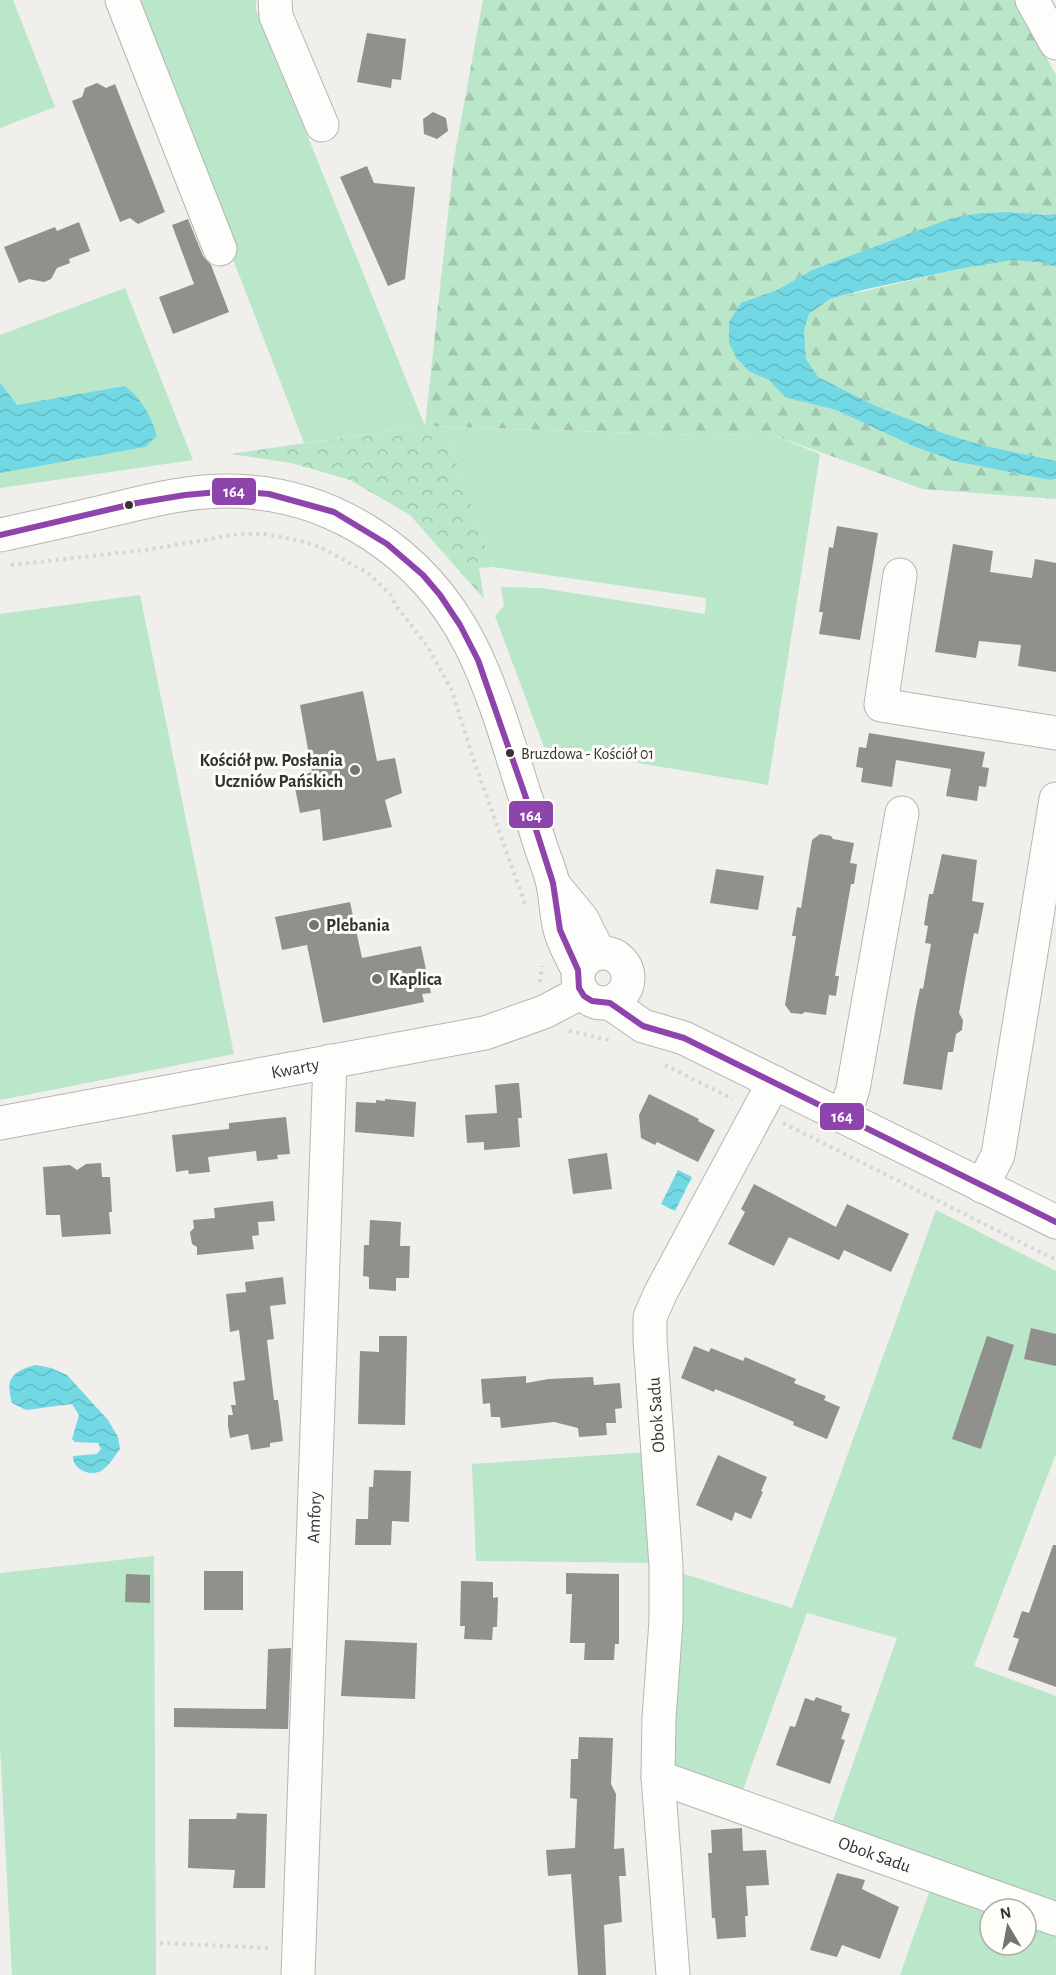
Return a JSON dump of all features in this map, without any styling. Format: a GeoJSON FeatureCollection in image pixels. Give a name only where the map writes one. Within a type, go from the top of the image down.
{"type":"FeatureCollection","features":[{"type":"Feature","properties":{"kind":"street"},"geometry":{"type":"LineString","coordinates":[[122,0],[220,249]]}},
{"type":"Feature","properties":{"kind":"street"},"geometry":{"type":"LineString","coordinates":[[276,0],[276,16],[322,125]]}},
{"type":"Feature","properties":{"kind":"street"},"geometry":{"type":"LineString","coordinates":[[1032,0],[1056,43]]}},
{"type":"Feature","properties":{"kind":"street"},"geometry":{"type":"LineString","coordinates":[[0,535],[137,503],[230,491],[269,494],[303,502],[334,512],[366,530],[406,559],[423,575],[450,608],[470,644],[488,686],[553,883],[582,920],[599,980],[643,1026],[684,1038],[1056,1222]]}},
{"type":"Feature","properties":{"kind":"street"},"geometry":{"type":"LineString","coordinates":[[900,575],[881,705],[1056,733]]}},
{"type":"Feature","properties":{"kind":"street"},"geometry":{"type":"LineString","coordinates":[[982,1186],[998,1155],[1056,799]]}},
{"type":"Feature","properties":{"kind":"street"},"geometry":{"type":"LineString","coordinates":[[844,1117],[853,1089],[902,813]]}},
{"type":"Feature","properties":{"kind":"street","name":"Kwarty"},"geometry":{"type":"LineString","coordinates":[[0,1123],[484,1033],[544,1012],[599,980]]}},
{"type":"Feature","properties":{"kind":"street","name":"Amfory"},"geometry":{"type":"LineString","coordinates":[[298,1962],[330,1061]]}},
{"type":"Feature","properties":{"kind":"street","name":"Obok Sadu"},"geometry":{"type":"LineString","coordinates":[[673,1975],[658,1777],[659,1718],[666,1621],[666,1566],[650,1317],[661,1292],[774,1082]]}},
{"type":"Feature","properties":{"kind":"street","name":"Obok Sadu"},"geometry":{"type":"LineString","coordinates":[[658,1777],[1056,1918]]}},
{"type":"Feature","properties":{"kind":"path"},"geometry":{"type":"LineString","coordinates":[[0,566],[145,550],[239,534],[265,534],[302,541],[343,558],[368,573],[390,594],[397,607],[428,647],[452,691],[473,759],[526,909]]}},
{"type":"Feature","properties":{"kind":"path"},"geometry":{"type":"LineString","coordinates":[[539,987],[543,971],[542,960]]}},
{"type":"Feature","properties":{"kind":"path"},"geometry":{"type":"LineString","coordinates":[[559,1029],[616,1041]]}},
{"type":"Feature","properties":{"kind":"path"},"geometry":{"type":"LineString","coordinates":[[658,1062],[1056,1260]]}},
{"type":"Feature","properties":{"kind":"path"},"geometry":{"type":"LineString","coordinates":[[160,1943],[298,1962]]}},
{"type":"Feature","properties":{"kind":"green space"},"geometry":{"type":"Polygon","coordinates":[[[0,0],[13,0],[55,107],[0,128],[0,0]]]}},
{"type":"Feature","properties":{"kind":"green space"},"geometry":{"type":"Polygon","coordinates":[[[133,0],[256,0],[256,9],[425,426],[304,443],[133,0]]]}},
{"type":"Feature","properties":{"kind":"green space"},"geometry":{"type":"Polygon","coordinates":[[[483,0],[1014,0],[1056,75],[1056,214],[981,213],[953,218],[812,270],[777,290],[737,359],[750,372],[769,380],[786,397],[836,410],[913,446],[954,461],[1050,480],[1056,479],[1056,499],[923,489],[770,434],[703,435],[425,426],[454,159],[483,0]]]}},
{"type":"Feature","properties":{"kind":"green space"},"geometry":{"type":"Polygon","coordinates":[[[1014,260],[1045,263],[1056,267],[1056,461],[981,445],[943,433],[876,406],[817,377],[806,359],[804,330],[809,314],[830,299],[969,267],[1014,260]]]}},
{"type":"Feature","properties":{"kind":"green space"},"geometry":{"type":"Polygon","coordinates":[[[125,288],[193,460],[0,488],[0,335],[125,288]]]}},
{"type":"Feature","properties":{"kind":"green space"},"geometry":{"type":"Polygon","coordinates":[[[425,426],[445,427],[492,567],[479,568],[484,599],[410,515],[350,480],[291,463],[230,454],[425,426]]]}},
{"type":"Feature","properties":{"kind":"green space"},"geometry":{"type":"Polygon","coordinates":[[[445,427],[703,435],[770,434],[820,454],[768,785],[544,747],[495,616],[504,606],[501,587],[541,588],[705,614],[706,598],[492,567],[445,427]]]}},
{"type":"Feature","properties":{"kind":"green space"},"geometry":{"type":"Polygon","coordinates":[[[140,595],[234,1054],[0,1100],[0,614],[140,595]]]}},
{"type":"Feature","properties":{"kind":"green space"},"geometry":{"type":"Polygon","coordinates":[[[936,1210],[1056,1271],[1056,1454],[974,1666],[1056,1696],[1056,1908],[1038,1901],[1038,1897],[1026,1897],[831,1826],[897,1638],[807,1613],[741,1795],[675,1769],[678,1572],[792,1608],[936,1210]]]}},
{"type":"Feature","properties":{"kind":"green space"},"geometry":{"type":"Polygon","coordinates":[[[648,1452],[657,1563],[476,1561],[472,1464],[648,1452]]]}},
{"type":"Feature","properties":{"kind":"green space"},"geometry":{"type":"Polygon","coordinates":[[[154,1556],[156,1975],[12,1975],[0,1746],[0,1573],[154,1556]]]}},
{"type":"Feature","properties":{"kind":"green space"},"geometry":{"type":"Polygon","coordinates":[[[932,1884],[978,1904],[978,1957],[1038,1957],[1038,1921],[1056,1928],[1056,1975],[900,1975],[932,1884]]]}},
{"type":"Feature","properties":{"kind":"water"},"geometry":{"type":"Polygon","coordinates":[[[981,213],[1056,214],[1056,267],[1045,263],[1014,260],[969,267],[830,299],[809,314],[804,330],[806,359],[818,377],[876,406],[943,433],[981,445],[1056,461],[1056,479],[1050,480],[954,461],[913,446],[836,410],[785,397],[769,380],[750,372],[737,359],[729,343],[729,322],[741,303],[777,290],[812,270],[952,218],[981,213]]]}},
{"type":"Feature","properties":{"kind":"water"},"geometry":{"type":"Polygon","coordinates":[[[0,383],[17,405],[125,386],[145,408],[157,436],[145,447],[0,473],[0,383]]]}},
{"type":"Feature","properties":{"kind":"water"},"geometry":{"type":"Polygon","coordinates":[[[678,1170],[692,1177],[675,1211],[661,1204],[678,1170]]]}},
{"type":"Feature","properties":{"kind":"water"},"geometry":{"type":"Polygon","coordinates":[[[36,1365],[67,1375],[108,1420],[118,1437],[120,1449],[101,1471],[91,1473],[82,1471],[73,1461],[73,1456],[97,1454],[101,1449],[98,1443],[75,1442],[72,1439],[79,1415],[72,1404],[26,1410],[12,1403],[9,1388],[12,1377],[21,1370],[36,1365]]]}},
{"type":"Feature","properties":{"kind":"building"},"geometry":{"type":"Polygon","coordinates":[[[367,33],[406,39],[401,80],[392,79],[391,88],[357,82],[367,33]]]}},
{"type":"Feature","properties":{"kind":"building"},"geometry":{"type":"Polygon","coordinates":[[[97,83],[106,88],[115,84],[165,212],[138,224],[130,218],[120,222],[72,101],[82,97],[85,88],[97,83]]]}},
{"type":"Feature","properties":{"kind":"building"},"geometry":{"type":"Polygon","coordinates":[[[433,112],[446,118],[448,131],[437,139],[424,134],[423,119],[433,112]]]}},
{"type":"Feature","properties":{"kind":"building"},"geometry":{"type":"Polygon","coordinates":[[[367,166],[374,183],[415,187],[405,279],[388,286],[340,177],[367,166]]]}},
{"type":"Feature","properties":{"kind":"building"},"geometry":{"type":"Polygon","coordinates":[[[188,219],[203,256],[211,265],[229,312],[173,334],[159,297],[194,284],[172,225],[188,219]]]}},
{"type":"Feature","properties":{"kind":"building"},"geometry":{"type":"Polygon","coordinates":[[[79,222],[90,251],[69,259],[70,263],[57,268],[51,279],[44,282],[29,279],[19,283],[4,247],[55,227],[57,231],[79,222]]]}},
{"type":"Feature","properties":{"kind":"building"},"geometry":{"type":"Polygon","coordinates":[[[837,526],[878,533],[860,640],[819,634],[823,612],[819,612],[829,547],[833,548],[837,526]]]}},
{"type":"Feature","properties":{"kind":"building"},"geometry":{"type":"Polygon","coordinates":[[[953,544],[993,551],[990,572],[1032,578],[1035,559],[1056,563],[1056,672],[1018,666],[1021,645],[979,641],[976,658],[935,652],[953,544]]]}},
{"type":"Feature","properties":{"kind":"building","name":"Kościół pw. Posłania Uczniów Pańskich"},"geometry":{"type":"Polygon","coordinates":[[[363,691],[377,761],[395,758],[402,793],[385,800],[392,827],[323,841],[320,809],[300,813],[293,778],[312,772],[300,705],[363,691]]]}},
{"type":"Feature","properties":{"kind":"building"},"geometry":{"type":"Polygon","coordinates":[[[869,733],[985,752],[982,767],[989,768],[986,787],[979,786],[977,801],[946,796],[951,769],[896,760],[892,787],[861,782],[863,768],[856,767],[859,747],[866,748],[869,733]]]}},
{"type":"Feature","properties":{"kind":"building"},"geometry":{"type":"Polygon","coordinates":[[[820,834],[854,843],[850,863],[857,864],[854,884],[851,884],[835,976],[839,976],[836,996],[829,995],[826,1015],[791,1013],[785,1005],[796,936],[792,936],[797,907],[801,908],[812,840],[820,834]]]}},
{"type":"Feature","properties":{"kind":"building"},"geometry":{"type":"Polygon","coordinates":[[[942,854],[977,860],[972,901],[984,903],[978,934],[974,933],[959,1013],[963,1020],[962,1030],[956,1034],[953,1052],[948,1052],[942,1090],[903,1084],[916,1007],[920,988],[923,989],[931,944],[925,943],[928,926],[924,925],[929,894],[933,894],[942,854]]]}},
{"type":"Feature","properties":{"kind":"building"},"geometry":{"type":"Polygon","coordinates":[[[716,869],[764,876],[758,910],[710,903],[716,869]]]}},
{"type":"Feature","properties":{"kind":"building"},"geometry":{"type":"Polygon","coordinates":[[[350,902],[362,958],[421,946],[431,993],[422,994],[424,1002],[323,1023],[307,945],[282,950],[275,917],[350,902]]]}},
{"type":"Feature","properties":{"kind":"building"},"geometry":{"type":"Polygon","coordinates":[[[519,1083],[522,1118],[518,1118],[520,1147],[484,1150],[484,1142],[467,1143],[465,1115],[497,1113],[495,1085],[519,1083]]]}},
{"type":"Feature","properties":{"kind":"building"},"geometry":{"type":"Polygon","coordinates":[[[649,1094],[699,1119],[698,1121],[715,1130],[698,1162],[657,1142],[655,1145],[641,1138],[639,1115],[649,1094]]]}},
{"type":"Feature","properties":{"kind":"building"},"geometry":{"type":"Polygon","coordinates":[[[385,1099],[416,1102],[414,1137],[355,1132],[356,1102],[376,1103],[376,1100],[385,1101],[385,1099]]]}},
{"type":"Feature","properties":{"kind":"building"},"geometry":{"type":"Polygon","coordinates":[[[286,1117],[290,1154],[277,1155],[278,1159],[257,1161],[256,1151],[208,1157],[210,1172],[189,1174],[188,1170],[176,1172],[172,1135],[229,1129],[229,1123],[286,1117]]]}},
{"type":"Feature","properties":{"kind":"building"},"geometry":{"type":"Polygon","coordinates":[[[607,1153],[612,1189],[573,1194],[568,1159],[607,1153]]]}},
{"type":"Feature","properties":{"kind":"building"},"geometry":{"type":"Polygon","coordinates":[[[101,1163],[102,1177],[110,1177],[111,1234],[62,1237],[60,1215],[46,1215],[43,1167],[70,1165],[77,1170],[86,1164],[101,1163]]]}},
{"type":"Feature","properties":{"kind":"building"},"geometry":{"type":"Polygon","coordinates":[[[754,1184],[836,1227],[847,1204],[909,1234],[891,1272],[844,1250],[839,1260],[789,1237],[774,1266],[728,1244],[745,1212],[741,1209],[754,1184]]]}},
{"type":"Feature","properties":{"kind":"building"},"geometry":{"type":"Polygon","coordinates":[[[273,1201],[275,1221],[258,1222],[259,1235],[252,1236],[254,1249],[197,1255],[197,1247],[192,1244],[190,1232],[194,1228],[193,1220],[215,1218],[214,1208],[273,1201]]]}},
{"type":"Feature","properties":{"kind":"building"},"geometry":{"type":"Polygon","coordinates":[[[370,1220],[401,1222],[400,1246],[410,1246],[409,1278],[396,1278],[396,1291],[369,1289],[369,1277],[363,1276],[364,1245],[369,1245],[370,1220]]]}},
{"type":"Feature","properties":{"kind":"building"},"geometry":{"type":"Polygon","coordinates":[[[283,1277],[286,1304],[270,1306],[274,1339],[267,1340],[274,1400],[278,1400],[283,1441],[270,1443],[270,1447],[251,1450],[248,1434],[230,1438],[228,1426],[228,1415],[233,1415],[231,1405],[236,1405],[233,1382],[245,1380],[239,1330],[230,1332],[226,1294],[246,1292],[245,1282],[283,1277]]]}},
{"type":"Feature","properties":{"kind":"building"},"geometry":{"type":"Polygon","coordinates":[[[1031,1328],[1056,1334],[1056,1366],[1024,1359],[1031,1328]]]}},
{"type":"Feature","properties":{"kind":"building"},"geometry":{"type":"Polygon","coordinates":[[[379,1336],[407,1336],[405,1425],[358,1424],[360,1351],[379,1352],[379,1336]]]}},
{"type":"Feature","properties":{"kind":"building"},"geometry":{"type":"Polygon","coordinates":[[[987,1336],[1014,1345],[981,1449],[952,1439],[987,1336]]]}},
{"type":"Feature","properties":{"kind":"building"},"geometry":{"type":"Polygon","coordinates":[[[694,1346],[709,1352],[711,1348],[743,1361],[745,1357],[796,1379],[794,1383],[826,1396],[824,1400],[840,1407],[827,1439],[752,1404],[681,1378],[694,1346]]]}},
{"type":"Feature","properties":{"kind":"building"},"geometry":{"type":"Polygon","coordinates":[[[526,1376],[526,1383],[549,1379],[593,1377],[594,1385],[620,1383],[622,1408],[615,1409],[616,1423],[606,1423],[607,1435],[579,1437],[578,1428],[554,1422],[501,1428],[500,1417],[491,1417],[490,1403],[483,1404],[481,1379],[526,1376]]]}},
{"type":"Feature","properties":{"kind":"building"},"geometry":{"type":"Polygon","coordinates":[[[718,1455],[767,1477],[751,1519],[735,1512],[732,1521],[696,1505],[718,1455]]]}},
{"type":"Feature","properties":{"kind":"building"},"geometry":{"type":"Polygon","coordinates":[[[374,1470],[411,1471],[409,1522],[392,1521],[391,1545],[355,1545],[356,1519],[368,1519],[369,1487],[373,1487],[374,1470]]]}},
{"type":"Feature","properties":{"kind":"building"},"geometry":{"type":"Polygon","coordinates":[[[1053,1545],[1056,1545],[1056,1687],[1008,1670],[1019,1639],[1013,1637],[1022,1611],[1029,1613],[1053,1545]]]}},
{"type":"Feature","properties":{"kind":"building"},"geometry":{"type":"Polygon","coordinates":[[[204,1571],[243,1571],[243,1610],[204,1610],[204,1571]]]}},
{"type":"Feature","properties":{"kind":"building"},"geometry":{"type":"Polygon","coordinates":[[[566,1573],[619,1574],[619,1644],[615,1644],[614,1660],[584,1660],[585,1643],[570,1643],[572,1594],[566,1594],[566,1573]]]}},
{"type":"Feature","properties":{"kind":"building"},"geometry":{"type":"Polygon","coordinates":[[[126,1574],[150,1575],[150,1603],[125,1602],[126,1574]]]}},
{"type":"Feature","properties":{"kind":"building"},"geometry":{"type":"Polygon","coordinates":[[[461,1581],[493,1582],[493,1598],[498,1597],[497,1627],[493,1627],[492,1640],[464,1639],[465,1626],[460,1626],[461,1581]]]}},
{"type":"Feature","properties":{"kind":"building"},"geometry":{"type":"Polygon","coordinates":[[[345,1640],[417,1643],[415,1699],[341,1696],[345,1640]]]}},
{"type":"Feature","properties":{"kind":"building"},"geometry":{"type":"Polygon","coordinates":[[[291,1648],[288,1729],[174,1727],[174,1708],[266,1709],[268,1649],[291,1648]]]}},
{"type":"Feature","properties":{"kind":"building"},"geometry":{"type":"Polygon","coordinates":[[[816,1697],[842,1706],[841,1711],[850,1714],[841,1739],[845,1740],[830,1784],[776,1765],[790,1726],[795,1727],[805,1698],[814,1701],[816,1697]]]}},
{"type":"Feature","properties":{"kind":"building"},"geometry":{"type":"Polygon","coordinates":[[[579,1737],[613,1738],[611,1784],[616,1794],[614,1849],[624,1848],[626,1876],[619,1876],[622,1922],[604,1925],[606,1975],[578,1975],[571,1874],[548,1876],[546,1850],[575,1848],[577,1799],[570,1798],[571,1759],[578,1759],[579,1737]]]}},
{"type":"Feature","properties":{"kind":"building"},"geometry":{"type":"Polygon","coordinates":[[[237,1813],[267,1814],[265,1888],[233,1888],[235,1870],[188,1868],[189,1819],[236,1819],[237,1813]]]}},
{"type":"Feature","properties":{"kind":"building"},"geometry":{"type":"Polygon","coordinates":[[[742,1828],[743,1851],[766,1850],[769,1885],[746,1886],[748,1916],[745,1916],[746,1937],[717,1939],[715,1918],[712,1918],[708,1853],[712,1853],[711,1830],[742,1828]]]}},
{"type":"Feature","properties":{"kind":"building"},"geometry":{"type":"Polygon","coordinates":[[[837,1873],[865,1880],[862,1889],[899,1907],[880,1959],[842,1945],[837,1957],[810,1950],[837,1873]]]}},
{"type":"Feature","properties":{"kind":"transit line","name":"164"},"geometry":{"type":"LineString","coordinates":[[0,535],[137,503],[230,491],[269,494],[334,512],[387,544],[423,575],[440,595],[460,625],[478,660],[553,883],[560,930],[578,970],[579,988],[584,996],[592,1001],[610,1003],[643,1026],[684,1038],[1056,1222]]}},
{"type":"Feature","properties":{"kind":"place","name":"Bruzdowa - Kościół 01"},"geometry":{"type":"Point","coordinates":[510,753]}},
{"type":"Feature","properties":{"kind":"place","name":"Kościół pw. Posłania Uczniów Pańskich"},"geometry":{"type":"Point","coordinates":[355,770]}},
{"type":"Feature","properties":{"kind":"place","name":"Plebania"},"geometry":{"type":"Point","coordinates":[314,925]}},
{"type":"Feature","properties":{"kind":"place","name":"Kaplica"},"geometry":{"type":"Point","coordinates":[377,979]}}]}
